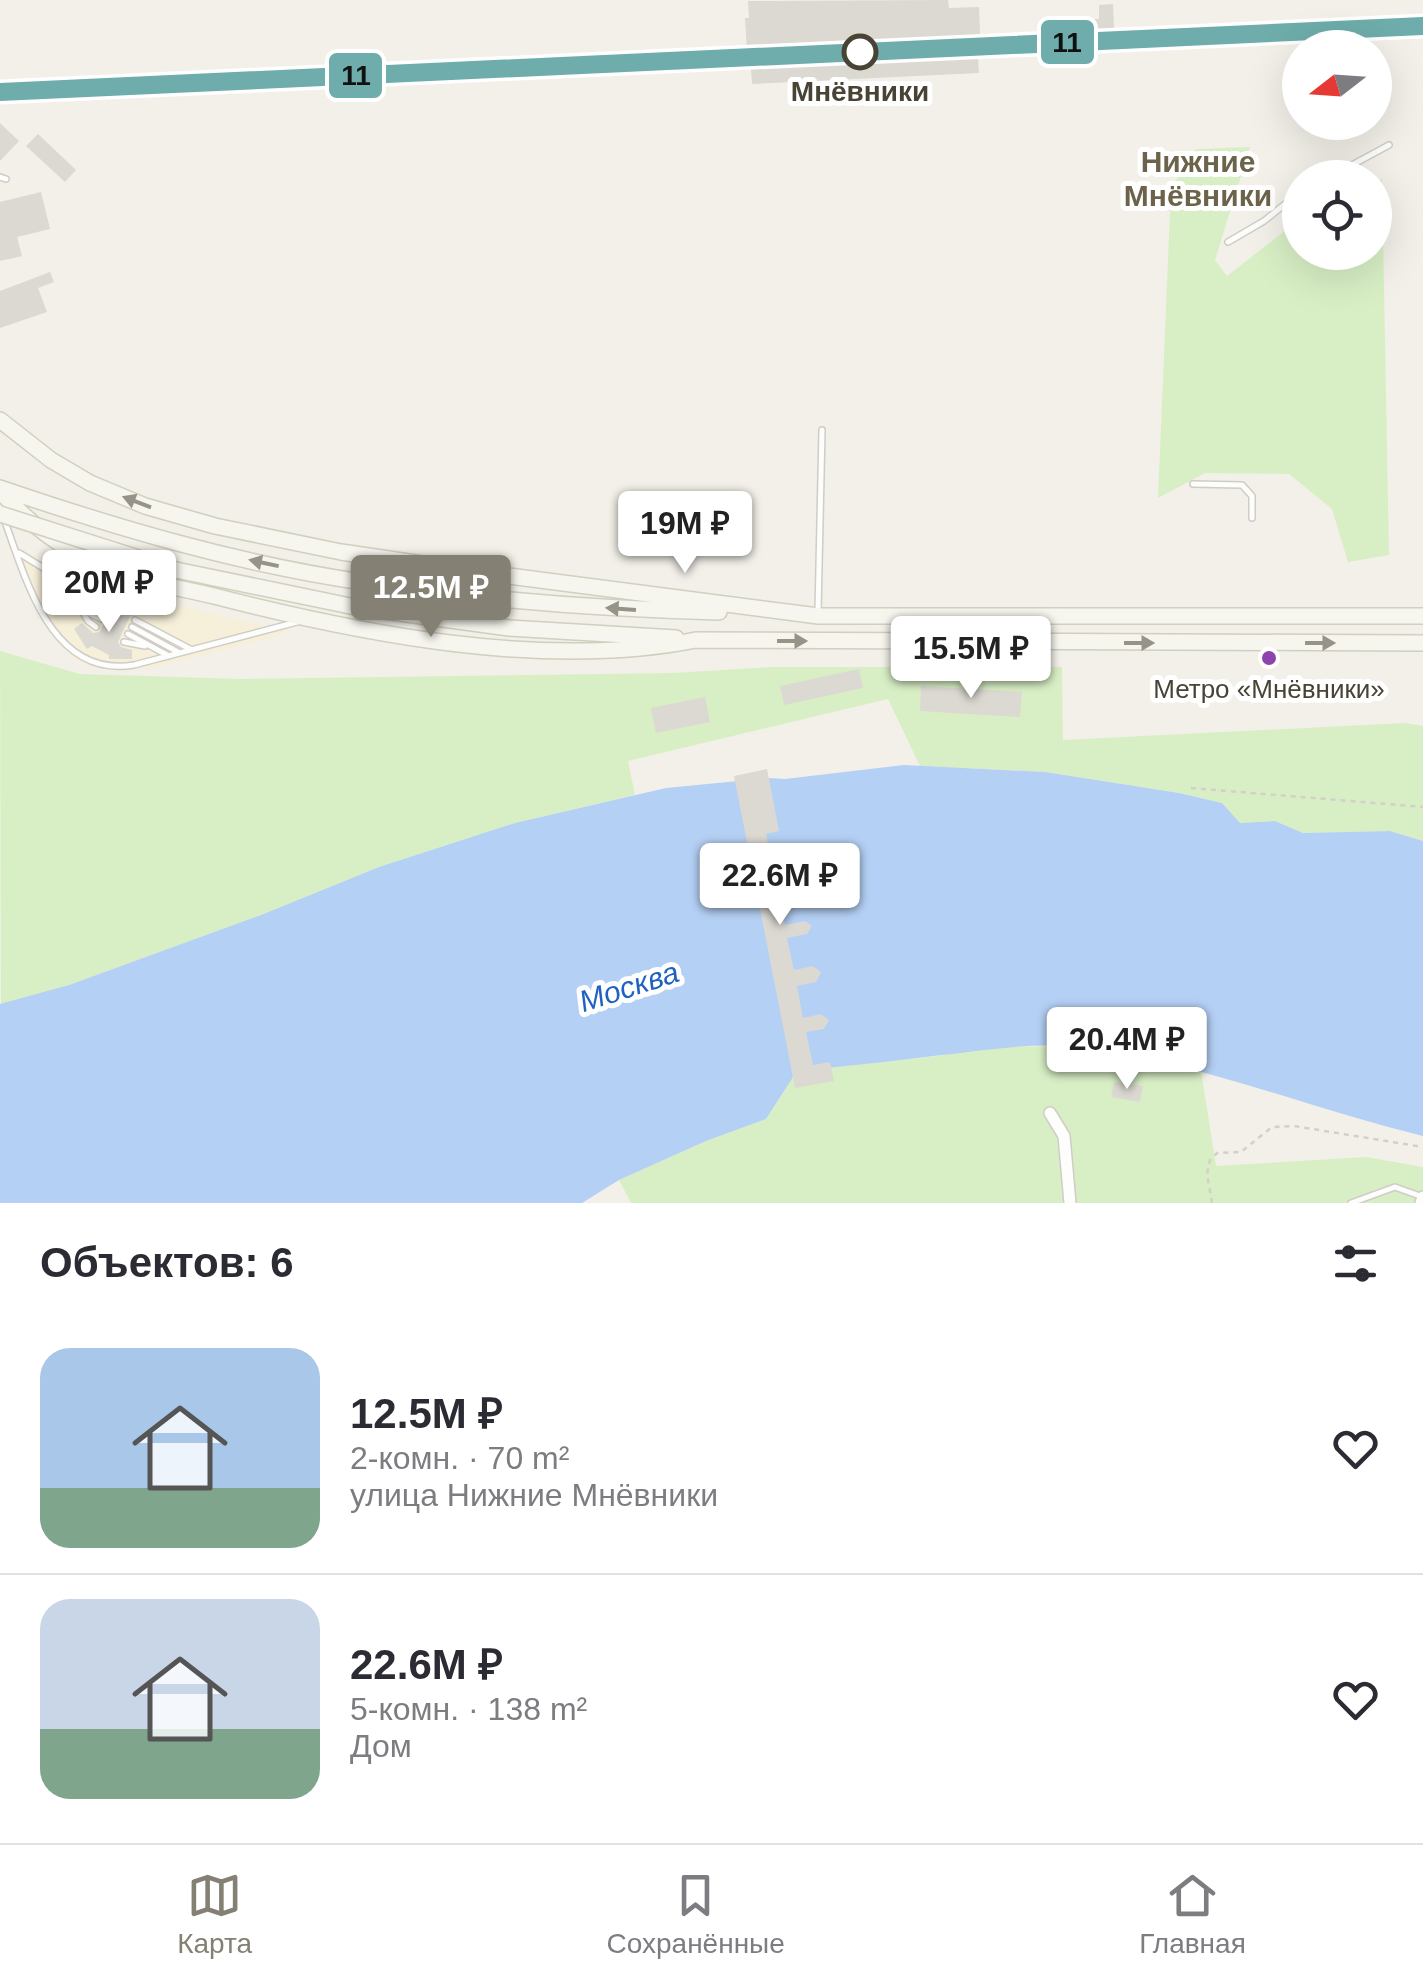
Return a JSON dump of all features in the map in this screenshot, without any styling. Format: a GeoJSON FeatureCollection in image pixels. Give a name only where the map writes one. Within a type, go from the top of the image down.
{"type":"FeatureCollection","features":[{"type":"Feature","properties":{"kind":"main road"},"geometry":{"type":"LineString","coordinates":[[0,420],[51,460],[90,483],[146,506],[215,526],[341,552],[788,614]]}},
{"type":"Feature","properties":{"kind":"main road"},"geometry":{"type":"LineString","coordinates":[[0,490],[180,543],[358,582],[508,602],[818,616],[1423,616]]}},
{"type":"Feature","properties":{"kind":"main road"},"geometry":{"type":"LineString","coordinates":[[0,490],[34,528],[106,568],[307,620],[507,648],[648,650],[696,640]]}},
{"type":"Feature","properties":{"kind":"main road"},"geometry":{"type":"LineString","coordinates":[[0,511],[176,570],[355,608],[509,628],[696,640],[1423,643]]}},
{"type":"Feature","properties":{"kind":"street"},"geometry":{"type":"LineString","coordinates":[[1050,1113],[1064,1136],[1070,1203]]}},
{"type":"Feature","properties":{"kind":"lane"},"geometry":{"type":"LineString","coordinates":[[1361,160],[1388,145]]}},
{"type":"Feature","properties":{"kind":"lane"},"geometry":{"type":"LineString","coordinates":[[1228,242],[1282,207]]}},
{"type":"Feature","properties":{"kind":"lane"},"geometry":{"type":"LineString","coordinates":[[818,616],[822,430]]}},
{"type":"Feature","properties":{"kind":"lane"},"geometry":{"type":"LineString","coordinates":[[1193,484],[1242,485],[1252,496],[1252,518]]}},
{"type":"Feature","properties":{"kind":"lane"},"geometry":{"type":"LineString","coordinates":[[0,511],[35,598],[55,631],[76,654],[92,664],[114,667],[169,656],[307,620]]}},
{"type":"Feature","properties":{"kind":"lane"},"geometry":{"type":"LineString","coordinates":[[16,551],[104,612]]}},
{"type":"Feature","properties":{"kind":"lane"},"geometry":{"type":"LineString","coordinates":[[63,580],[96,627]]}},
{"type":"Feature","properties":{"kind":"lane"},"geometry":{"type":"LineString","coordinates":[[72,596],[104,612]]}},
{"type":"Feature","properties":{"kind":"lane"},"geometry":{"type":"LineString","coordinates":[[80,608],[104,612]]}},
{"type":"Feature","properties":{"kind":"lane"},"geometry":{"type":"LineString","coordinates":[[132,627],[191,650]]}},
{"type":"Feature","properties":{"kind":"lane"},"geometry":{"type":"LineString","coordinates":[[132,627],[169,656]]}},
{"type":"Feature","properties":{"kind":"lane"},"geometry":{"type":"LineString","coordinates":[[132,627],[180,653]]}},
{"type":"Feature","properties":{"kind":"lane"},"geometry":{"type":"LineString","coordinates":[[124,642],[152,646]]}},
{"type":"Feature","properties":{"kind":"lane"},"geometry":{"type":"LineString","coordinates":[[1351,1203],[1394,1187],[1422,1199]]}},
{"type":"Feature","properties":{"kind":"path"},"geometry":{"type":"LineString","coordinates":[[1191,788],[1423,807]]}},
{"type":"Feature","properties":{"kind":"path"},"geometry":{"type":"LineString","coordinates":[[1212,1203],[1207,1174],[1210,1160],[1218,1154],[1240,1152],[1272,1128],[1294,1126],[1423,1148]]}},
{"type":"Feature","properties":{"kind":"shaded area"},"geometry":{"type":"Polygon","coordinates":[[[7,543],[102,588],[292,632],[153,668],[120,671],[90,667],[71,656],[57,641],[31,600],[7,543]]]}},
{"type":"Feature","properties":{"kind":"green space"},"geometry":{"type":"Polygon","coordinates":[[[1250,147],[1215,260],[1227,276],[1282,233],[1282,270],[1384,270],[1389,555],[1348,562],[1332,509],[1289,474],[1205,473],[1158,498],[1171,188],[1196,149],[1250,147]]]}},
{"type":"Feature","properties":{"kind":"green space"},"geometry":{"type":"Polygon","coordinates":[[[0,651],[80,674],[241,679],[673,673],[772,667],[1062,667],[1063,740],[1405,723],[1423,726],[1423,841],[1390,831],[1303,833],[1275,821],[1239,823],[1222,803],[1045,772],[920,766],[888,699],[628,761],[635,795],[515,823],[379,867],[261,915],[69,985],[1,1005],[0,651]]]}},
{"type":"Feature","properties":{"kind":"green space"},"geometry":{"type":"Polygon","coordinates":[[[994,1046],[1076,1047],[1201,1071],[1216,1166],[1366,1157],[1423,1167],[1423,1203],[631,1203],[619,1180],[766,1119],[797,1071],[994,1046]]]}},
{"type":"Feature","properties":{"kind":"water","name":"Москва"},"geometry":{"type":"Polygon","coordinates":[[[904,765],[1045,772],[1222,803],[1240,823],[1275,821],[1303,833],[1390,831],[1423,841],[1423,1136],[1165,1063],[1077,1047],[1023,1046],[797,1071],[766,1119],[619,1180],[582,1203],[0,1203],[0,1004],[69,985],[379,867],[515,823],[666,788],[904,765]]]}},
{"type":"Feature","properties":{"kind":"building"},"geometry":{"type":"Polygon","coordinates":[[[948,0],[949,8],[979,7],[979,73],[752,84],[745,18],[749,18],[748,1],[948,0]]]}},
{"type":"Feature","properties":{"kind":"building"},"geometry":{"type":"Polygon","coordinates":[[[1113,4],[1115,49],[1101,49],[1100,35],[1072,37],[1073,61],[1062,62],[1061,37],[1051,38],[1050,21],[1099,19],[1099,5],[1113,4]]]}},
{"type":"Feature","properties":{"kind":"building"},"geometry":{"type":"Polygon","coordinates":[[[0,123],[19,141],[0,161],[0,123]]]}},
{"type":"Feature","properties":{"kind":"building"},"geometry":{"type":"Polygon","coordinates":[[[38,134],[76,170],[65,182],[26,146],[38,134]]]}},
{"type":"Feature","properties":{"kind":"building"},"geometry":{"type":"Polygon","coordinates":[[[41,192],[50,229],[17,237],[22,256],[0,261],[0,202],[41,192]]]}},
{"type":"Feature","properties":{"kind":"building"},"geometry":{"type":"Polygon","coordinates":[[[50,272],[54,282],[38,288],[47,312],[0,328],[0,291],[50,272]]]}},
{"type":"Feature","properties":{"kind":"building"},"geometry":{"type":"Polygon","coordinates":[[[113,602],[135,614],[130,616],[118,642],[132,650],[132,659],[109,659],[109,655],[92,646],[87,649],[74,629],[82,623],[93,633],[99,632],[114,608],[113,602]]]}},
{"type":"Feature","properties":{"kind":"building"},"geometry":{"type":"Polygon","coordinates":[[[859,669],[863,688],[784,705],[780,686],[859,669]]]}},
{"type":"Feature","properties":{"kind":"building"},"geometry":{"type":"Polygon","coordinates":[[[921,686],[1022,692],[1020,717],[920,711],[921,686]]]}},
{"type":"Feature","properties":{"kind":"building"},"geometry":{"type":"Polygon","coordinates":[[[705,697],[710,722],[656,733],[651,708],[705,697]]]}},
{"type":"Feature","properties":{"kind":"building"},"geometry":{"type":"Polygon","coordinates":[[[767,769],[779,831],[766,834],[775,878],[796,873],[804,880],[799,887],[778,892],[785,925],[805,921],[812,926],[807,934],[787,938],[794,970],[813,966],[821,972],[816,982],[797,986],[803,1018],[821,1014],[829,1020],[824,1029],[806,1032],[813,1065],[830,1062],[834,1081],[795,1088],[734,776],[767,769]]]}},
{"type":"Feature","properties":{"kind":"building"},"geometry":{"type":"Polygon","coordinates":[[[1114,1082],[1143,1086],[1140,1102],[1111,1097],[1114,1082]]]}},
{"type":"Feature","properties":{"kind":"transit line","name":"11"},"geometry":{"type":"LineString","coordinates":[[0,92],[1423,26]]}},
{"type":"Feature","properties":{"kind":"place","name":"Мнёвники"},"geometry":{"type":"Point","coordinates":[860,52]}},
{"type":"Feature","properties":{"kind":"place","name":"Метро «Мнёвники»"},"geometry":{"type":"Point","coordinates":[1269,658]}},
{"type":"Feature","properties":{"kind":"district","name":"Нижние Мнёвники"},"geometry":{"type":"Point","coordinates":[1198,179]}}]}
